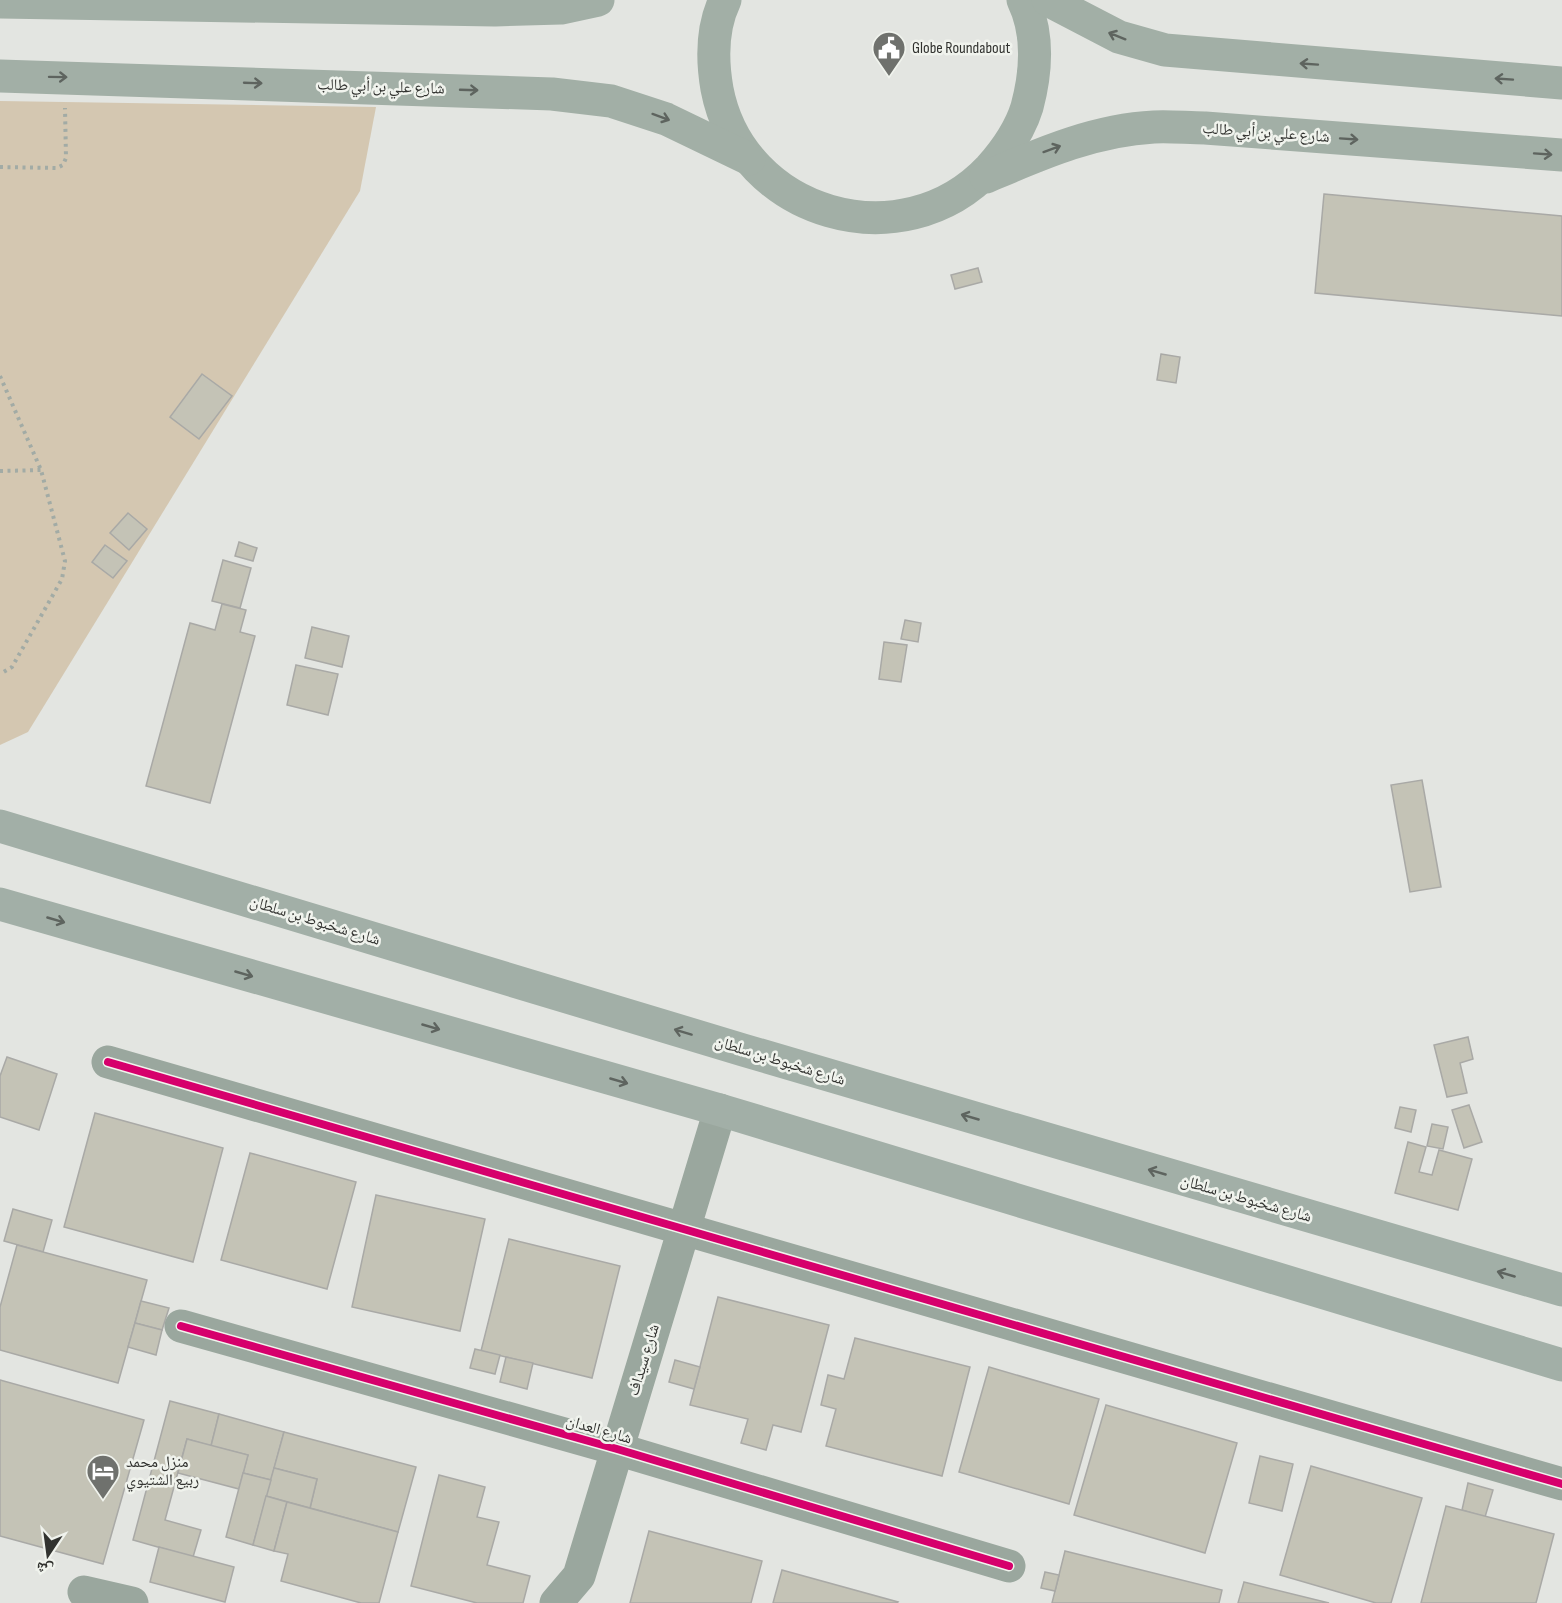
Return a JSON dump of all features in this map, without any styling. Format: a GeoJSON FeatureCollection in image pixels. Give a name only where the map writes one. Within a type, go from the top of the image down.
{"type":"FeatureCollection","features":[{"type":"Feature","properties":{"kind":"main road"},"geometry":{"type":"LineString","coordinates":[[0,2],[495,10],[561,8],[598,0]]}},
{"type":"Feature","properties":{"kind":"main road"},"geometry":{"type":"LineString","coordinates":[[725,0],[714,38],[714,70],[720,102],[731,132],[749,159],[776,184],[807,204],[842,215],[878,218],[915,213],[948,200],[979,180],[1005,152],[1023,119],[1034,82],[1035,44],[1023,0]]}},
{"type":"Feature","properties":{"kind":"main road"},"geometry":{"type":"LineString","coordinates":[[1048,0],[1119,37],[1164,50],[1562,83]]}},
{"type":"Feature","properties":{"kind":"main road","name":"شارع علي بن أبي طالب"},"geometry":{"type":"LineString","coordinates":[[0,76],[507,91],[611,100],[666,118],[749,159]]}},
{"type":"Feature","properties":{"kind":"main road","name":"شارع علي بن أبي طالب"},"geometry":{"type":"LineString","coordinates":[[979,180],[1054,147],[1105,133],[1154,127],[1205,128],[1562,155]]}},
{"type":"Feature","properties":{"kind":"main road","name":"شارع شخبوط بن سلطان"},"geometry":{"type":"LineString","coordinates":[[0,826],[755,1053],[1562,1290]]}},
{"type":"Feature","properties":{"kind":"main road"},"geometry":{"type":"LineString","coordinates":[[0,904],[720,1110],[1562,1365]]}},
{"type":"Feature","properties":{"kind":"street"},"geometry":{"type":"LineString","coordinates":[[108,1062],[685,1232],[1562,1484]]}},
{"type":"Feature","properties":{"kind":"street","name":"شارع سيداف"},"geometry":{"type":"LineString","coordinates":[[556,1603],[579,1576],[685,1232],[720,1110]]}},
{"type":"Feature","properties":{"kind":"street","name":"شارع العدان"},"geometry":{"type":"LineString","coordinates":[[181,1326],[617,1449],[1009,1566]]}},
{"type":"Feature","properties":{"kind":"street"},"geometry":{"type":"LineString","coordinates":[[84,1592],[132,1603]]}},
{"type":"Feature","properties":{"kind":"path"},"geometry":{"type":"LineString","coordinates":[[0,167],[57,168],[63,165],[66,158],[64,77]]}},
{"type":"Feature","properties":{"kind":"path"},"geometry":{"type":"LineString","coordinates":[[0,376],[41,470],[65,561],[62,579],[12,667],[0,674]]}},
{"type":"Feature","properties":{"kind":"path"},"geometry":{"type":"LineString","coordinates":[[0,471],[41,470]]}},
{"type":"Feature","properties":{"kind":"shaded area"},"geometry":{"type":"Polygon","coordinates":[[[0,101],[376,107],[360,191],[28,732],[0,745],[0,101]]]}},
{"type":"Feature","properties":{"kind":"building"},"geometry":{"type":"Polygon","coordinates":[[[1324,194],[1562,216],[1562,316],[1315,293],[1324,194]]]}},
{"type":"Feature","properties":{"kind":"building"},"geometry":{"type":"Polygon","coordinates":[[[978,268],[982,282],[955,289],[951,275],[978,268]]]}},
{"type":"Feature","properties":{"kind":"building"},"geometry":{"type":"Polygon","coordinates":[[[1161,354],[1180,357],[1176,383],[1157,380],[1161,354]]]}},
{"type":"Feature","properties":{"kind":"building"},"geometry":{"type":"Polygon","coordinates":[[[202,374],[232,396],[199,439],[170,417],[202,374]]]}},
{"type":"Feature","properties":{"kind":"building"},"geometry":{"type":"Polygon","coordinates":[[[128,513],[147,529],[129,550],[110,533],[128,513]]]}},
{"type":"Feature","properties":{"kind":"building"},"geometry":{"type":"Polygon","coordinates":[[[239,542],[257,548],[253,561],[235,556],[239,542]]]}},
{"type":"Feature","properties":{"kind":"building"},"geometry":{"type":"Polygon","coordinates":[[[105,545],[127,561],[113,578],[92,562],[105,545]]]}},
{"type":"Feature","properties":{"kind":"building"},"geometry":{"type":"Polygon","coordinates":[[[223,560],[251,568],[240,608],[212,601],[223,560]]]}},
{"type":"Feature","properties":{"kind":"building"},"geometry":{"type":"Polygon","coordinates":[[[222,604],[246,610],[240,632],[255,636],[210,803],[146,786],[190,623],[215,630],[222,604]]]}},
{"type":"Feature","properties":{"kind":"building"},"geometry":{"type":"Polygon","coordinates":[[[905,620],[921,623],[918,642],[901,639],[905,620]]]}},
{"type":"Feature","properties":{"kind":"building"},"geometry":{"type":"Polygon","coordinates":[[[312,627],[349,636],[342,667],[305,658],[312,627]]]}},
{"type":"Feature","properties":{"kind":"building"},"geometry":{"type":"Polygon","coordinates":[[[884,642],[907,645],[901,682],[879,679],[884,642]]]}},
{"type":"Feature","properties":{"kind":"building"},"geometry":{"type":"Polygon","coordinates":[[[296,665],[338,674],[328,715],[287,705],[296,665]]]}},
{"type":"Feature","properties":{"kind":"building"},"geometry":{"type":"Polygon","coordinates":[[[1422,780],[1441,887],[1410,892],[1391,785],[1422,780]]]}},
{"type":"Feature","properties":{"kind":"building"},"geometry":{"type":"Polygon","coordinates":[[[1468,1037],[1473,1059],[1460,1063],[1467,1093],[1447,1097],[1434,1045],[1468,1037]]]}},
{"type":"Feature","properties":{"kind":"building"},"geometry":{"type":"Polygon","coordinates":[[[7,1057],[57,1074],[39,1130],[0,1117],[0,1076],[7,1057]]]}},
{"type":"Feature","properties":{"kind":"building"},"geometry":{"type":"Polygon","coordinates":[[[1469,1105],[1482,1142],[1464,1148],[1452,1110],[1469,1105]]]}},
{"type":"Feature","properties":{"kind":"building"},"geometry":{"type":"Polygon","coordinates":[[[1400,1107],[1416,1110],[1411,1132],[1395,1128],[1400,1107]]]}},
{"type":"Feature","properties":{"kind":"building"},"geometry":{"type":"Polygon","coordinates":[[[95,1113],[223,1148],[193,1262],[64,1227],[95,1113]]]}},
{"type":"Feature","properties":{"kind":"building"},"geometry":{"type":"Polygon","coordinates":[[[1432,1124],[1448,1127],[1443,1149],[1427,1146],[1432,1124]]]}},
{"type":"Feature","properties":{"kind":"building"},"geometry":{"type":"Polygon","coordinates":[[[1408,1142],[1426,1147],[1419,1172],[1432,1175],[1439,1150],[1472,1159],[1458,1210],[1395,1193],[1408,1142]]]}},
{"type":"Feature","properties":{"kind":"building"},"geometry":{"type":"Polygon","coordinates":[[[250,1153],[356,1182],[327,1289],[221,1260],[250,1153]]]}},
{"type":"Feature","properties":{"kind":"building"},"geometry":{"type":"Polygon","coordinates":[[[376,1195],[485,1219],[460,1331],[352,1307],[376,1195]]]}},
{"type":"Feature","properties":{"kind":"building"},"geometry":{"type":"Polygon","coordinates":[[[13,1209],[52,1220],[43,1252],[4,1241],[13,1209]]]}},
{"type":"Feature","properties":{"kind":"building"},"geometry":{"type":"Polygon","coordinates":[[[509,1239],[620,1266],[592,1378],[481,1351],[509,1239]]]}},
{"type":"Feature","properties":{"kind":"building"},"geometry":{"type":"Polygon","coordinates":[[[17,1245],[147,1280],[118,1383],[0,1350],[0,1307],[17,1245]]]}},
{"type":"Feature","properties":{"kind":"building"},"geometry":{"type":"Polygon","coordinates":[[[718,1297],[829,1325],[801,1432],[773,1425],[766,1450],[741,1443],[748,1419],[690,1405],[718,1297]]]}},
{"type":"Feature","properties":{"kind":"building"},"geometry":{"type":"Polygon","coordinates":[[[141,1301],[169,1308],[162,1330],[135,1323],[141,1301]]]}},
{"type":"Feature","properties":{"kind":"building"},"geometry":{"type":"Polygon","coordinates":[[[135,1323],[162,1330],[156,1355],[128,1347],[135,1323]]]}},
{"type":"Feature","properties":{"kind":"building"},"geometry":{"type":"Polygon","coordinates":[[[855,1338],[970,1367],[942,1476],[826,1446],[836,1409],[821,1405],[828,1375],[844,1379],[855,1338]]]}},
{"type":"Feature","properties":{"kind":"building"},"geometry":{"type":"Polygon","coordinates":[[[475,1349],[500,1355],[495,1374],[470,1368],[475,1349]]]}},
{"type":"Feature","properties":{"kind":"building"},"geometry":{"type":"Polygon","coordinates":[[[506,1357],[533,1363],[527,1389],[500,1382],[506,1357]]]}},
{"type":"Feature","properties":{"kind":"building"},"geometry":{"type":"Polygon","coordinates":[[[675,1360],[700,1367],[694,1389],[669,1382],[675,1360]]]}},
{"type":"Feature","properties":{"kind":"building"},"geometry":{"type":"Polygon","coordinates":[[[989,1367],[1099,1399],[1069,1504],[959,1472],[989,1367]]]}},
{"type":"Feature","properties":{"kind":"building"},"geometry":{"type":"Polygon","coordinates":[[[0,1380],[144,1420],[103,1564],[0,1536],[0,1380]]]}},
{"type":"Feature","properties":{"kind":"building"},"geometry":{"type":"Polygon","coordinates":[[[170,1401],[219,1414],[211,1446],[187,1439],[165,1520],[201,1530],[193,1557],[133,1540],[170,1401]]]}},
{"type":"Feature","properties":{"kind":"building"},"geometry":{"type":"Polygon","coordinates":[[[1106,1405],[1237,1443],[1205,1553],[1074,1515],[1106,1405]]]}},
{"type":"Feature","properties":{"kind":"building"},"geometry":{"type":"Polygon","coordinates":[[[219,1414],[284,1432],[271,1480],[243,1473],[248,1455],[211,1446],[219,1414]]]}},
{"type":"Feature","properties":{"kind":"building"},"geometry":{"type":"Polygon","coordinates":[[[284,1432],[416,1467],[398,1532],[310,1508],[317,1479],[274,1468],[284,1432]]]}},
{"type":"Feature","properties":{"kind":"building"},"geometry":{"type":"Polygon","coordinates":[[[187,1439],[248,1455],[239,1489],[178,1473],[187,1439]]]}},
{"type":"Feature","properties":{"kind":"building"},"geometry":{"type":"Polygon","coordinates":[[[1260,1456],[1293,1464],[1282,1511],[1249,1503],[1260,1456]]]}},
{"type":"Feature","properties":{"kind":"building"},"geometry":{"type":"Polygon","coordinates":[[[1311,1466],[1422,1498],[1391,1603],[1376,1603],[1280,1575],[1311,1466]]]}},
{"type":"Feature","properties":{"kind":"building"},"geometry":{"type":"Polygon","coordinates":[[[274,1468],[317,1479],[310,1508],[266,1496],[274,1468]]]}},
{"type":"Feature","properties":{"kind":"building"},"geometry":{"type":"Polygon","coordinates":[[[243,1473],[271,1480],[253,1545],[226,1537],[243,1473]]]}},
{"type":"Feature","properties":{"kind":"building"},"geometry":{"type":"Polygon","coordinates":[[[439,1475],[485,1487],[477,1517],[499,1522],[487,1565],[530,1576],[523,1603],[477,1603],[411,1586],[439,1475]]]}},
{"type":"Feature","properties":{"kind":"building"},"geometry":{"type":"Polygon","coordinates":[[[1468,1483],[1493,1490],[1485,1517],[1462,1510],[1468,1483]]]}},
{"type":"Feature","properties":{"kind":"building"},"geometry":{"type":"Polygon","coordinates":[[[266,1496],[287,1502],[274,1551],[253,1545],[266,1496]]]}},
{"type":"Feature","properties":{"kind":"building"},"geometry":{"type":"Polygon","coordinates":[[[287,1502],[398,1532],[379,1603],[361,1603],[281,1581],[288,1554],[274,1551],[287,1502]]]}},
{"type":"Feature","properties":{"kind":"building"},"geometry":{"type":"Polygon","coordinates":[[[1446,1506],[1554,1534],[1536,1603],[1421,1603],[1446,1506]]]}},
{"type":"Feature","properties":{"kind":"building"},"geometry":{"type":"Polygon","coordinates":[[[649,1531],[762,1561],[751,1603],[630,1603],[649,1531]]]}},
{"type":"Feature","properties":{"kind":"building"},"geometry":{"type":"Polygon","coordinates":[[[159,1547],[234,1567],[225,1602],[150,1582],[159,1547]]]}},
{"type":"Feature","properties":{"kind":"building"},"geometry":{"type":"Polygon","coordinates":[[[1065,1551],[1222,1590],[1219,1603],[1052,1603],[1065,1551]]]}},
{"type":"Feature","properties":{"kind":"building"},"geometry":{"type":"Polygon","coordinates":[[[782,1570],[898,1602],[773,1603],[782,1570]]]}},
{"type":"Feature","properties":{"kind":"building"},"geometry":{"type":"Polygon","coordinates":[[[1045,1572],[1059,1575],[1055,1591],[1041,1588],[1045,1572]]]}},
{"type":"Feature","properties":{"kind":"building"},"geometry":{"type":"Polygon","coordinates":[[[1244,1582],[1329,1603],[1238,1603],[1244,1582]]]}},
{"type":"Feature","properties":{"kind":"cycle path"},"geometry":{"type":"LineString","coordinates":[[108,1062],[1562,1484]]}},
{"type":"Feature","properties":{"kind":"cycle path"},"geometry":{"type":"LineString","coordinates":[[181,1326],[617,1449],[1009,1566]]}},
{"type":"Feature","properties":{"kind":"place","name":"Globe Roundabout"},"geometry":{"type":"Point","coordinates":[889,77]}},
{"type":"Feature","properties":{"kind":"place","name":"منزل محمد ربيع الشتيوي"},"geometry":{"type":"Point","coordinates":[103,1500]}}]}
